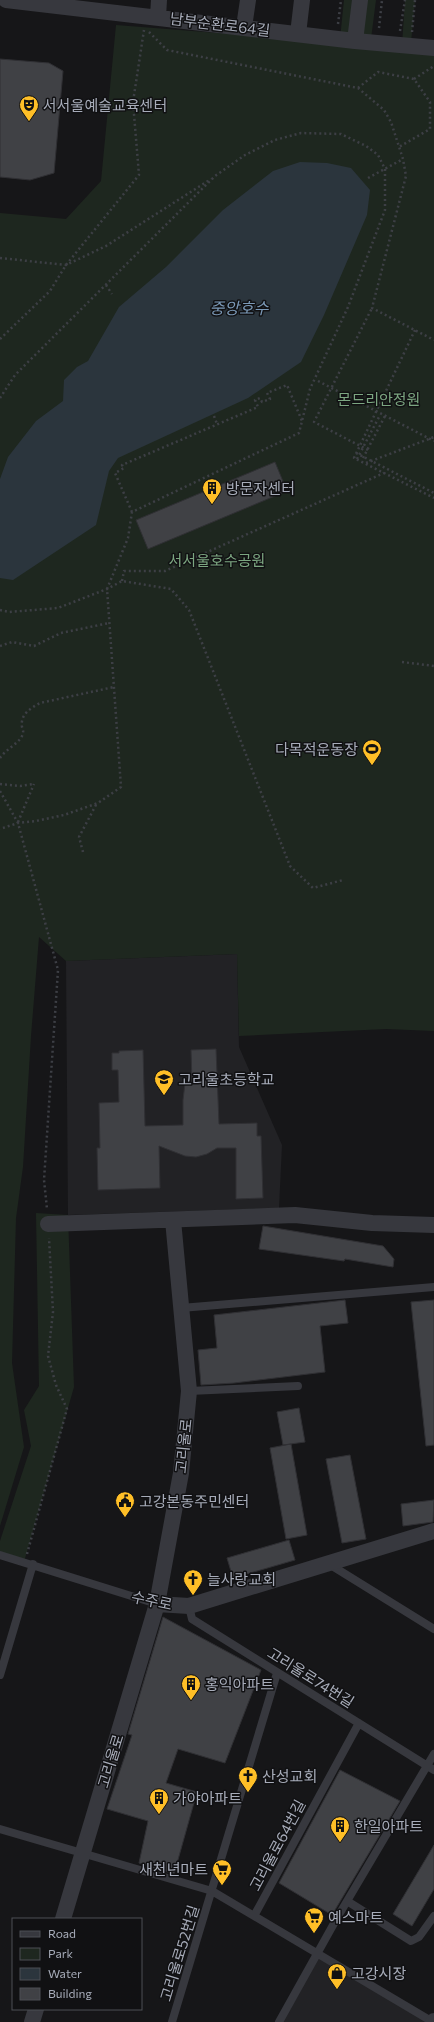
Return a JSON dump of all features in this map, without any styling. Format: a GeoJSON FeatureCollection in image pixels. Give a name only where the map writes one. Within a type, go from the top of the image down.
{"type":"FeatureCollection","features":[{"type":"Feature","properties":{"kind":"street","name":"남부순환로64길"},"geometry":{"type":"LineString","coordinates":[[6,0],[355,41],[377,43],[405,41],[434,48]]}},
{"type":"Feature","properties":{"kind":"street"},"geometry":{"type":"LineString","coordinates":[[158,17],[159,0]]}},
{"type":"Feature","properties":{"kind":"street"},"geometry":{"type":"LineString","coordinates":[[244,27],[248,0]]}},
{"type":"Feature","properties":{"kind":"street"},"geometry":{"type":"LineString","coordinates":[[298,34],[302,0]]}},
{"type":"Feature","properties":{"kind":"street"},"geometry":{"type":"LineString","coordinates":[[355,41],[360,0]]}},
{"type":"Feature","properties":{"kind":"street"},"geometry":{"type":"LineString","coordinates":[[48,1224],[296,1216],[372,1223],[434,1225]]}},
{"type":"Feature","properties":{"kind":"street","name":"고리울로"},"geometry":{"type":"LineString","coordinates":[[63,1918],[157,1604],[181,1473],[189,1391],[173,1220]]}},
{"type":"Feature","properties":{"kind":"street","name":"수주로"},"geometry":{"type":"LineString","coordinates":[[157,1604],[189,1606],[434,1531]]}},
{"type":"Feature","properties":{"kind":"street"},"geometry":{"type":"LineString","coordinates":[[32,2022],[36,2010]]}},
{"type":"Feature","properties":{"kind":"lane"},"geometry":{"type":"LineString","coordinates":[[181,1308],[434,1287]]}},
{"type":"Feature","properties":{"kind":"lane"},"geometry":{"type":"LineString","coordinates":[[189,1391],[298,1386]]}},
{"type":"Feature","properties":{"kind":"lane","name":"수주로"},"geometry":{"type":"LineString","coordinates":[[0,1555],[33,1564],[157,1604]]}},
{"type":"Feature","properties":{"kind":"lane"},"geometry":{"type":"LineString","coordinates":[[0,1675],[33,1564]]}},
{"type":"Feature","properties":{"kind":"lane"},"geometry":{"type":"LineString","coordinates":[[328,1564],[434,1629]]}},
{"type":"Feature","properties":{"kind":"lane","name":"고리울로74번길"},"geometry":{"type":"LineString","coordinates":[[189,1606],[192,1620],[430,1768]]}},
{"type":"Feature","properties":{"kind":"lane"},"geometry":{"type":"LineString","coordinates":[[212,1891],[277,1673]]}},
{"type":"Feature","properties":{"kind":"lane","name":"고리울로64번길"},"geometry":{"type":"LineString","coordinates":[[254,1916],[359,1723]]}},
{"type":"Feature","properties":{"kind":"lane"},"geometry":{"type":"LineString","coordinates":[[280,2022],[347,1901],[430,1768],[434,1754]]}},
{"type":"Feature","properties":{"kind":"lane","name":"고리울로64번길"},"geometry":{"type":"LineString","coordinates":[[0,1829],[212,1891],[434,2022]]}},
{"type":"Feature","properties":{"kind":"lane","name":"고리울로52번길"},"geometry":{"type":"LineString","coordinates":[[172,2022],[212,1891]]}},
{"type":"Feature","properties":{"kind":"lane"},"geometry":{"type":"LineString","coordinates":[[347,1901],[411,1941],[419,1937],[434,1916]]}},
{"type":"Feature","properties":{"kind":"path"},"geometry":{"type":"LineString","coordinates":[[336,38],[341,0]]}},
{"type":"Feature","properties":{"kind":"path"},"geometry":{"type":"LineString","coordinates":[[377,43],[382,0]]}},
{"type":"Feature","properties":{"kind":"path"},"geometry":{"type":"LineString","coordinates":[[405,0],[405,41]]}},
{"type":"Feature","properties":{"kind":"path"},"geometry":{"type":"LineString","coordinates":[[405,41],[415,0]]}},
{"type":"Feature","properties":{"kind":"path"},"geometry":{"type":"LineString","coordinates":[[0,339],[50,291],[66,265],[139,175],[133,102],[144,25],[152,36],[167,50],[358,88],[384,110],[399,147],[406,176],[372,308],[314,422],[368,450]]}},
{"type":"Feature","properties":{"kind":"path"},"geometry":{"type":"LineString","coordinates":[[414,80],[434,66]]}},
{"type":"Feature","properties":{"kind":"path"},"geometry":{"type":"LineString","coordinates":[[358,88],[378,72],[414,80],[430,102],[430,128],[399,147]]}},
{"type":"Feature","properties":{"kind":"path"},"geometry":{"type":"LineString","coordinates":[[0,258],[66,265],[106,246],[245,155],[275,140],[301,133],[341,134],[366,146],[378,155],[385,169],[385,210],[348,307],[310,389],[299,434],[132,512]]}},
{"type":"Feature","properties":{"kind":"path"},"geometry":{"type":"LineString","coordinates":[[368,178],[403,159]]}},
{"type":"Feature","properties":{"kind":"path"},"geometry":{"type":"LineString","coordinates":[[0,398],[16,375],[215,176]]}},
{"type":"Feature","properties":{"kind":"path"},"geometry":{"type":"LineString","coordinates":[[106,285],[112,294]]}},
{"type":"Feature","properties":{"kind":"path"},"geometry":{"type":"LineString","coordinates":[[372,308],[434,340]]}},
{"type":"Feature","properties":{"kind":"path"},"geometry":{"type":"LineString","coordinates":[[415,330],[354,458],[434,498]]}},
{"type":"Feature","properties":{"kind":"path"},"geometry":{"type":"LineString","coordinates":[[318,381],[434,441]]}},
{"type":"Feature","properties":{"kind":"path"},"geometry":{"type":"LineString","coordinates":[[0,829],[18,822],[36,821],[64,815],[98,803],[121,787],[107,589],[128,538],[132,512],[115,473],[124,468],[122,465],[258,407],[255,400],[260,398],[262,402],[270,399],[267,394],[287,385],[302,422]]}},
{"type":"Feature","properties":{"kind":"path"},"geometry":{"type":"LineString","coordinates":[[214,416],[217,424]]}},
{"type":"Feature","properties":{"kind":"path"},"geometry":{"type":"LineString","coordinates":[[362,462],[385,416]]}},
{"type":"Feature","properties":{"kind":"path"},"geometry":{"type":"LineString","coordinates":[[357,459],[379,417]]}},
{"type":"Feature","properties":{"kind":"path"},"geometry":{"type":"LineString","coordinates":[[365,463],[373,462],[434,437]]}},
{"type":"Feature","properties":{"kind":"path"},"geometry":{"type":"LineString","coordinates":[[356,453],[434,493]]}},
{"type":"Feature","properties":{"kind":"path"},"geometry":{"type":"LineString","coordinates":[[122,581],[124,570],[165,571],[384,473]]}},
{"type":"Feature","properties":{"kind":"path"},"geometry":{"type":"LineString","coordinates":[[0,610],[10,612],[58,608],[107,589],[122,581],[171,589],[189,610],[290,866],[313,888],[343,880]]}},
{"type":"Feature","properties":{"kind":"path"},"geometry":{"type":"LineString","coordinates":[[0,646],[12,642],[34,646],[61,633],[109,622]]}},
{"type":"Feature","properties":{"kind":"path"},"geometry":{"type":"LineString","coordinates":[[402,662],[434,666]]}},
{"type":"Feature","properties":{"kind":"path"},"geometry":{"type":"LineString","coordinates":[[0,758],[4,751],[22,736],[24,717],[31,708],[40,703],[114,686]]}},
{"type":"Feature","properties":{"kind":"path"},"geometry":{"type":"LineString","coordinates":[[0,784],[20,786],[34,784],[18,822]]}},
{"type":"Feature","properties":{"kind":"path"},"geometry":{"type":"LineString","coordinates":[[0,791],[18,822],[58,970],[44,1180],[53,1312],[48,1356],[56,1385],[67,1409],[24,1562]]}},
{"type":"Feature","properties":{"kind":"path"},"geometry":{"type":"LineString","coordinates":[[84,852],[79,838],[98,803]]}},
{"type":"Feature","properties":{"kind":"shaded area","name":"고리울초등학교"},"geometry":{"type":"Polygon","coordinates":[[[237,954],[239,1047],[282,1145],[279,1208],[68,1215],[66,961],[237,954]]]}},
{"type":"Feature","properties":{"kind":"shaded area","name":"고강시장"},"geometry":{"type":"Polygon","coordinates":[[[318,1957],[429,2022],[282,2022],[318,1957]]]}},
{"type":"Feature","properties":{"kind":"green space"},"geometry":{"type":"Polygon","coordinates":[[[344,0],[353,0],[349,40],[340,39],[344,0]]]}},
{"type":"Feature","properties":{"kind":"green space"},"geometry":{"type":"Polygon","coordinates":[[[366,0],[376,0],[371,39],[362,34],[366,0]]]}},
{"type":"Feature","properties":{"kind":"green space"},"geometry":{"type":"Polygon","coordinates":[[[405,0],[415,0],[411,43],[402,45],[405,0]]]}},
{"type":"Feature","properties":{"kind":"green space","name":"서서울호수공원"},"geometry":{"type":"Polygon","coordinates":[[[116,25],[434,50],[434,1031],[386,1029],[239,1036],[237,954],[66,961],[39,937],[23,1167],[16,1218],[12,1363],[24,1447],[0,1526],[0,213],[66,219],[101,181],[116,25]]]}},
{"type":"Feature","properties":{"kind":"green space"},"geometry":{"type":"Polygon","coordinates":[[[36,1213],[68,1215],[74,1387],[24,1562],[0,1555],[0,1541],[31,1446],[24,1410],[39,1386],[36,1213]]]}},
{"type":"Feature","properties":{"kind":"water","name":"중앙호수"},"geometry":{"type":"Polygon","coordinates":[[[300,162],[327,163],[351,168],[370,190],[367,215],[324,315],[301,362],[248,398],[118,458],[109,471],[96,525],[13,580],[0,578],[0,479],[8,457],[36,421],[63,401],[64,380],[77,367],[88,361],[119,307],[166,267],[223,210],[273,171],[300,162]]]}},
{"type":"Feature","properties":{"kind":"building","name":"서서울예술교육센터"},"geometry":{"type":"Polygon","coordinates":[[[0,59],[49,63],[63,71],[54,173],[30,180],[0,177],[0,59]]]}},
{"type":"Feature","properties":{"kind":"building","name":"방문자센터"},"geometry":{"type":"Polygon","coordinates":[[[275,462],[287,491],[148,549],[136,520],[275,462]]]}},
{"type":"Feature","properties":{"kind":"building"},"geometry":{"type":"Polygon","coordinates":[[[216,1049],[219,1124],[257,1123],[257,1136],[261,1136],[263,1198],[236,1199],[236,1148],[217,1148],[207,1154],[196,1157],[185,1156],[159,1146],[160,1188],[98,1190],[97,1148],[100,1148],[99,1103],[119,1102],[118,1070],[112,1070],[112,1053],[119,1053],[119,1051],[143,1050],[145,1126],[183,1125],[185,1083],[192,1083],[191,1050],[216,1049]]]}},
{"type":"Feature","properties":{"kind":"building"},"geometry":{"type":"Polygon","coordinates":[[[263,1226],[383,1246],[394,1259],[393,1267],[345,1259],[344,1261],[259,1249],[263,1226]]]}},
{"type":"Feature","properties":{"kind":"building"},"geometry":{"type":"Polygon","coordinates":[[[345,1300],[348,1323],[320,1326],[325,1372],[234,1383],[201,1385],[198,1350],[217,1348],[214,1315],[345,1300]]]}},
{"type":"Feature","properties":{"kind":"building"},"geometry":{"type":"Polygon","coordinates":[[[434,1300],[434,1445],[426,1446],[411,1302],[434,1300]]]}},
{"type":"Feature","properties":{"kind":"building"},"geometry":{"type":"Polygon","coordinates":[[[299,1408],[305,1442],[283,1445],[277,1412],[299,1408]]]}},
{"type":"Feature","properties":{"kind":"building"},"geometry":{"type":"Polygon","coordinates":[[[291,1444],[307,1535],[286,1539],[270,1448],[291,1444]]]}},
{"type":"Feature","properties":{"kind":"building"},"geometry":{"type":"Polygon","coordinates":[[[350,1455],[366,1539],[342,1543],[326,1459],[350,1455]]]}},
{"type":"Feature","properties":{"kind":"building"},"geometry":{"type":"Polygon","coordinates":[[[434,1500],[433,1522],[403,1526],[401,1504],[434,1500]]]}},
{"type":"Feature","properties":{"kind":"building"},"geometry":{"type":"Polygon","coordinates":[[[289,1540],[295,1560],[233,1578],[227,1558],[289,1540]]]}},
{"type":"Feature","properties":{"kind":"building","name":"홍익아파트"},"geometry":{"type":"Polygon","coordinates":[[[163,1617],[261,1670],[225,1763],[178,1749],[166,1783],[197,1792],[174,1874],[139,1863],[148,1821],[107,1809],[132,1735],[128,1734],[163,1617]]]}},
{"type":"Feature","properties":{"kind":"building","name":"한일아파트"},"geometry":{"type":"Polygon","coordinates":[[[340,1770],[400,1801],[332,1915],[279,1883],[340,1770]]]}},
{"type":"Feature","properties":{"kind":"building"},"geometry":{"type":"Polygon","coordinates":[[[434,1845],[434,1889],[412,1926],[393,1914],[434,1845]]]}},
{"type":"Feature","properties":{"kind":"place","name":"서서울예술교육센터"},"geometry":{"type":"Point","coordinates":[29,122]}},
{"type":"Feature","properties":{"kind":"place","name":"방문자센터"},"geometry":{"type":"Point","coordinates":[212,505]}},
{"type":"Feature","properties":{"kind":"place","name":"다목적운동장"},"geometry":{"type":"Point","coordinates":[372,766]}},
{"type":"Feature","properties":{"kind":"place","name":"고리울초등학교"},"geometry":{"type":"Point","coordinates":[164,1096]}},
{"type":"Feature","properties":{"kind":"place","name":"고강본동주민센터"},"geometry":{"type":"Point","coordinates":[125,1518]}},
{"type":"Feature","properties":{"kind":"place","name":"늘사랑교회"},"geometry":{"type":"Point","coordinates":[193,1596]}},
{"type":"Feature","properties":{"kind":"place","name":"홍익아파트"},"geometry":{"type":"Point","coordinates":[191,1701]}},
{"type":"Feature","properties":{"kind":"place","name":"산성교회"},"geometry":{"type":"Point","coordinates":[248,1793]}},
{"type":"Feature","properties":{"kind":"place","name":"가야아파트"},"geometry":{"type":"Point","coordinates":[159,1815]}},
{"type":"Feature","properties":{"kind":"place","name":"한일아파트"},"geometry":{"type":"Point","coordinates":[340,1843]}},
{"type":"Feature","properties":{"kind":"place","name":"새천년마트"},"geometry":{"type":"Point","coordinates":[222,1886]}},
{"type":"Feature","properties":{"kind":"place","name":"예스마트"},"geometry":{"type":"Point","coordinates":[314,1934]}},
{"type":"Feature","properties":{"kind":"place","name":"고강시장"},"geometry":{"type":"Point","coordinates":[337,1990]}},
{"type":"Feature","properties":{"kind":"park label","name":"몬드리안정원"},"geometry":{"type":"Point","coordinates":[379,399]}}]}
